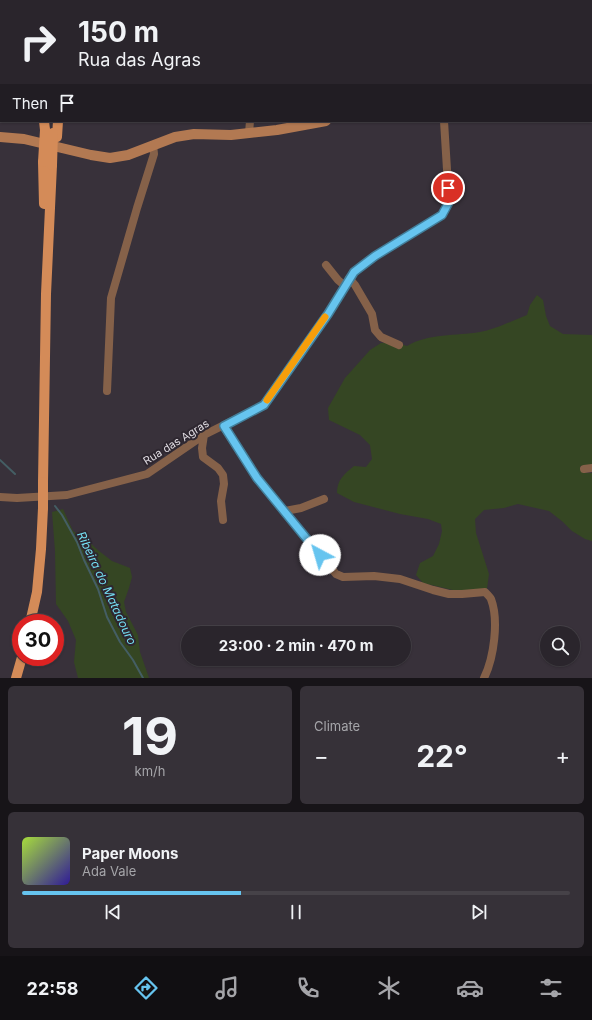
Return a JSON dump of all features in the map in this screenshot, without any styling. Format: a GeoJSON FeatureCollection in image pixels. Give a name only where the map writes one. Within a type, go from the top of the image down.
{"type":"FeatureCollection","features":[{"type":"Feature","properties":{"kind":"main road"},"geometry":{"type":"LineString","coordinates":[[32,614],[41,549],[43,508],[49,128]]}},
{"type":"Feature","properties":{"kind":"main road"},"geometry":{"type":"LineString","coordinates":[[16,678],[19,666]]}},
{"type":"Feature","properties":{"kind":"street"},"geometry":{"type":"LineString","coordinates":[[249,133],[250,122]]}},
{"type":"Feature","properties":{"kind":"street"},"geometry":{"type":"LineString","coordinates":[[0,137],[24,139],[110,158],[128,155],[175,138],[194,134],[231,135],[277,130],[321,122]]}},
{"type":"Feature","properties":{"kind":"street","name":"Rua das Agras"},"geometry":{"type":"LineString","coordinates":[[0,497],[16,498],[67,495],[147,474],[204,435],[264,405],[328,314],[354,272],[375,256],[442,215],[449,202],[444,122]]}},
{"type":"Feature","properties":{"kind":"street"},"geometry":{"type":"LineString","coordinates":[[107,390],[111,298],[154,154],[153,146]]}},
{"type":"Feature","properties":{"kind":"street"},"geometry":{"type":"LineString","coordinates":[[326,265],[338,280],[355,286],[372,314],[375,330],[381,337],[399,345]]}},
{"type":"Feature","properties":{"kind":"street"},"geometry":{"type":"LineString","coordinates":[[224,426],[257,478],[336,574],[343,577],[374,576],[400,579],[449,594],[485,592],[490,598],[493,607],[495,628],[491,659],[484,678]]}},
{"type":"Feature","properties":{"kind":"street"},"geometry":{"type":"LineString","coordinates":[[204,435],[202,448],[203,457],[218,468],[224,475],[221,501],[223,520]]}},
{"type":"Feature","properties":{"kind":"street"},"geometry":{"type":"LineString","coordinates":[[285,512],[324,499]]}},
{"type":"Feature","properties":{"kind":"green space"},"geometry":{"type":"Polygon","coordinates":[[[537,295],[543,300],[546,316],[550,326],[563,334],[592,335],[592,465],[580,466],[583,473],[592,473],[592,541],[585,539],[572,531],[549,511],[518,504],[504,508],[484,510],[475,519],[476,533],[489,574],[487,589],[457,591],[423,583],[416,575],[420,563],[433,556],[439,544],[442,531],[441,524],[428,519],[400,514],[354,502],[337,493],[338,484],[347,472],[354,466],[366,467],[372,459],[370,445],[360,435],[329,420],[328,408],[345,378],[370,350],[381,343],[397,343],[407,346],[433,337],[480,332],[504,325],[527,315],[530,305],[537,295]]]}},
{"type":"Feature","properties":{"kind":"green space"},"geometry":{"type":"Polygon","coordinates":[[[63,509],[73,531],[86,539],[112,561],[130,568],[132,577],[124,602],[126,612],[138,635],[140,652],[149,678],[78,678],[74,662],[76,640],[68,621],[56,604],[55,551],[52,512],[63,509]]]}},
{"type":"Feature","properties":{"kind":"waterway","name":"Ribeira do Matadouro"},"geometry":{"type":"LineString","coordinates":[[0,460],[15,474]]}},
{"type":"Feature","properties":{"kind":"waterway","name":"Ribeira do Matadouro"},"geometry":{"type":"LineString","coordinates":[[55,506],[62,515],[77,542],[98,589],[107,617],[120,642],[133,660],[143,678]]}},
{"type":"Feature","properties":{"kind":"slow traffic"},"geometry":{"type":"LineString","coordinates":[[267,400],[325,317]]}},
{"type":"Feature","properties":{"kind":"route"},"geometry":{"type":"LineString","coordinates":[[320,555],[257,478],[224,426],[264,405],[328,314],[354,272],[375,256],[442,215],[449,202],[448,188]]}}]}
